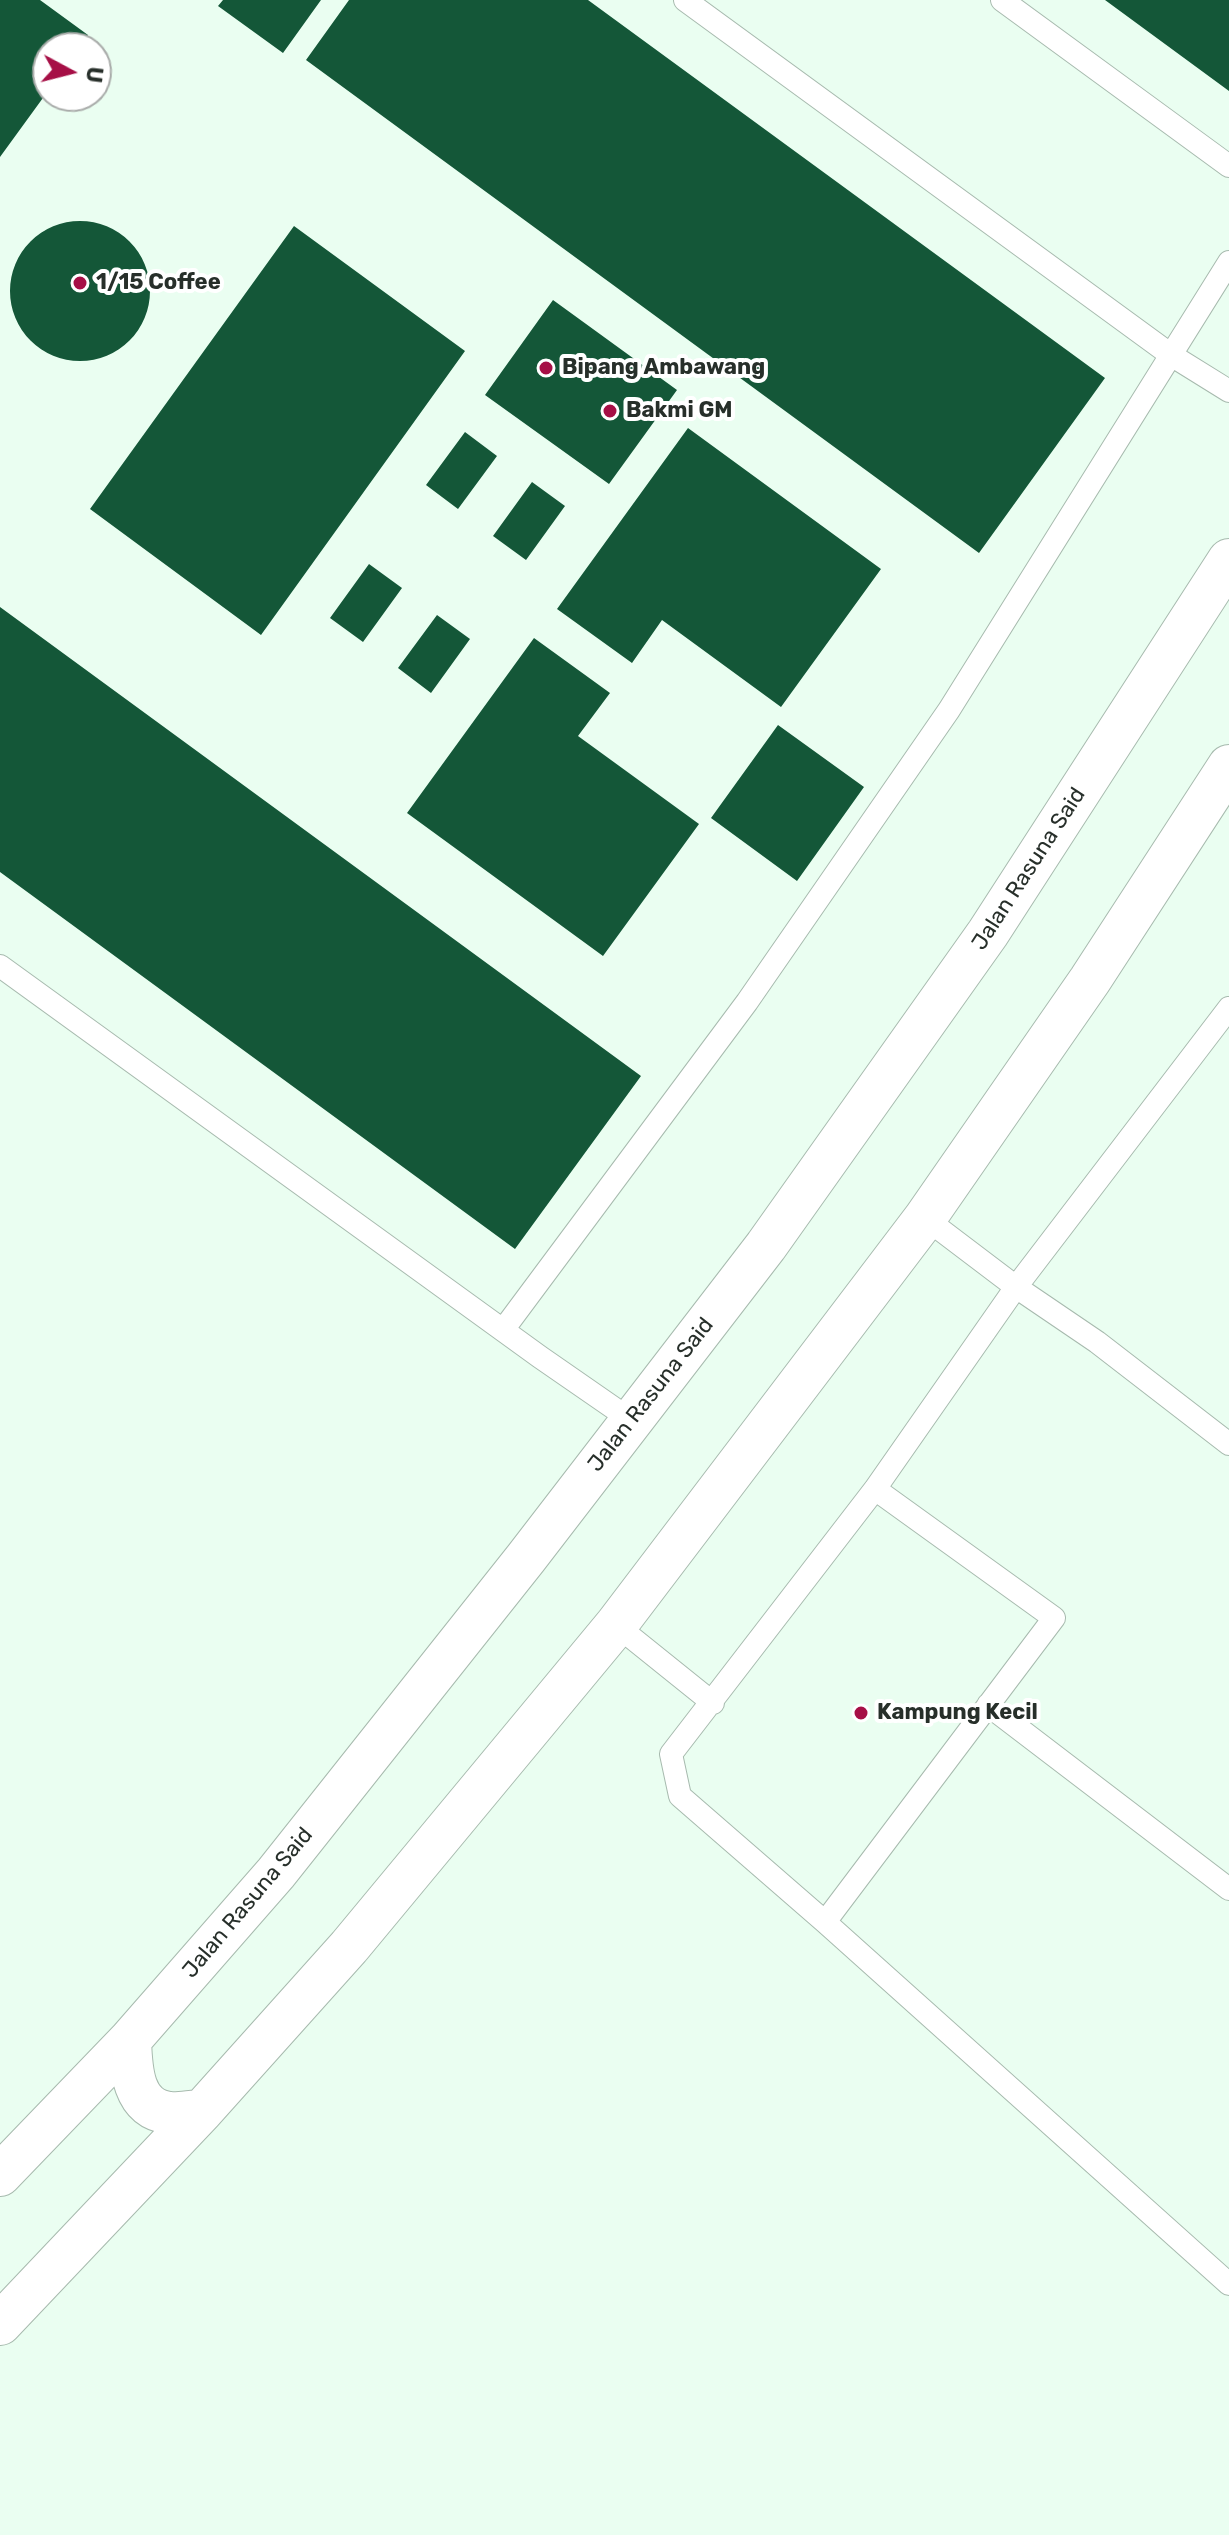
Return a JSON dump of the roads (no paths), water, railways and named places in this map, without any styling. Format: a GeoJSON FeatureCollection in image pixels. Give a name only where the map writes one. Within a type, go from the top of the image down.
{"type":"FeatureCollection","features":[{"type":"Feature","properties":{"kind":"street","name":"Jalan Rasuna Said"},"geometry":{"type":"LineString","coordinates":[[0,2175],[130,2040],[276,1873],[526,1558],[766,1246],[988,933],[1229,560]]}},
{"type":"Feature","properties":{"kind":"street"},"geometry":{"type":"LineString","coordinates":[[0,2324],[202,2111],[349,1947],[616,1625],[925,1218],[1226,778]]}},
{"type":"Feature","properties":{"kind":"street"},"geometry":{"type":"LineString","coordinates":[[130,2040],[131,2071],[136,2090],[149,2105],[169,2113],[202,2111]]}},
{"type":"Feature","properties":{"kind":"lane"},"geometry":{"type":"LineString","coordinates":[[685,0],[1171,355],[1229,391]]}},
{"type":"Feature","properties":{"kind":"lane"},"geometry":{"type":"LineString","coordinates":[[1002,0],[1229,166]]}},
{"type":"Feature","properties":{"kind":"lane"},"geometry":{"type":"LineString","coordinates":[[503,1330],[747,1002],[949,710],[1229,262]]}},
{"type":"Feature","properties":{"kind":"lane"},"geometry":{"type":"LineString","coordinates":[[0,966],[631,1420]]}},
{"type":"Feature","properties":{"kind":"lane"},"geometry":{"type":"LineString","coordinates":[[1229,1008],[1016,1287],[875,1489],[671,1754],[680,1796],[1229,2284]]}},
{"type":"Feature","properties":{"kind":"lane"},"geometry":{"type":"LineString","coordinates":[[925,1218],[1016,1287],[1097,1342],[1229,1444]]}},
{"type":"Feature","properties":{"kind":"lane"},"geometry":{"type":"LineString","coordinates":[[825,1922],[1054,1618],[875,1489]]}},
{"type":"Feature","properties":{"kind":"lane"},"geometry":{"type":"LineString","coordinates":[[616,1625],[713,1703]]}},
{"type":"Feature","properties":{"kind":"lane"},"geometry":{"type":"LineString","coordinates":[[988,1705],[1229,1889]]}},
{"type":"Feature","properties":{"kind":"place","name":"1/15 Coffee"},"geometry":{"type":"Point","coordinates":[80,283]}},
{"type":"Feature","properties":{"kind":"place","name":"Bipang Ambawang"},"geometry":{"type":"Point","coordinates":[546,368]}},
{"type":"Feature","properties":{"kind":"place","name":"Bakmi GM"},"geometry":{"type":"Point","coordinates":[610,411]}},
{"type":"Feature","properties":{"kind":"place","name":"Kampung Kecil"},"geometry":{"type":"Point","coordinates":[861,1713]}}]}
